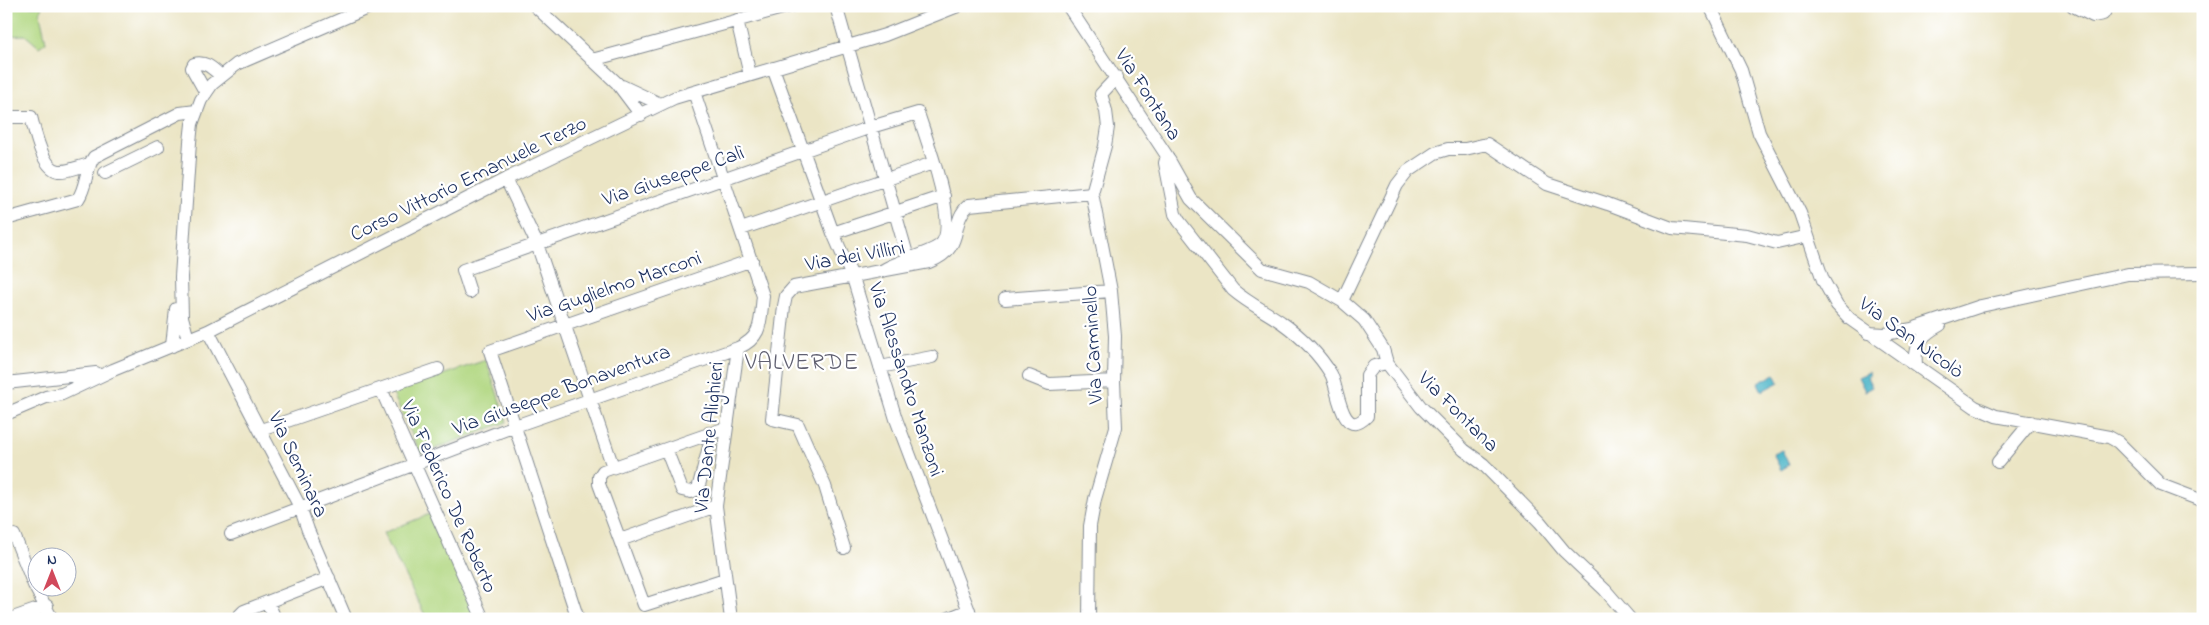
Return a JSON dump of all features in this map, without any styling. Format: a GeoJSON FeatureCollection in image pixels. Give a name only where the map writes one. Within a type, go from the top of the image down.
{"type":"FeatureCollection","features":[{"type":"Feature","properties":{"kind":"street"},"geometry":{"type":"LineString","coordinates":[[172,346],[181,277],[190,142],[196,111],[206,93],[221,76],[236,64],[372,6]]}},
{"type":"Feature","properties":{"kind":"street"},"geometry":{"type":"LineString","coordinates":[[535,6],[617,83],[641,115]]}},
{"type":"Feature","properties":{"kind":"street"},"geometry":{"type":"LineString","coordinates":[[592,60],[790,6]]}},
{"type":"Feature","properties":{"kind":"street"},"geometry":{"type":"LineString","coordinates":[[836,6],[908,258]]}},
{"type":"Feature","properties":{"kind":"street","name":"Corso Vittorio Emanuele Terzo"},"geometry":{"type":"LineString","coordinates":[[6,414],[46,398],[62,394],[113,370],[208,330],[506,179],[641,115],[660,104],[914,25],[958,6]]}},
{"type":"Feature","properties":{"kind":"street","name":"Via Fontana"},"geometry":{"type":"LineString","coordinates":[[1068,6],[1167,156],[1165,163],[1175,214],[1179,220],[1233,290],[1244,300],[1291,329],[1312,350],[1336,383],[1341,411],[1350,422],[1363,421],[1367,416],[1367,376],[1374,366],[1387,363],[1421,407],[1496,477],[1540,522],[1564,551],[1605,590],[1630,619]]}},
{"type":"Feature","properties":{"kind":"street","name":"Via San Nicolò"},"geometry":{"type":"LineString","coordinates":[[1710,6],[1740,70],[1759,133],[1792,194],[1830,294],[1850,319],[1975,407],[1996,416],[2110,437],[2118,442],[2161,485],[2203,501]]}},
{"type":"Feature","properties":{"kind":"street"},"geometry":{"type":"LineString","coordinates":[[2073,6],[2093,16],[2103,14],[2108,6]]}},
{"type":"Feature","properties":{"kind":"street"},"geometry":{"type":"LineString","coordinates":[[737,20],[750,75]]}},
{"type":"Feature","properties":{"kind":"street"},"geometry":{"type":"LineString","coordinates":[[206,93],[192,68],[194,64],[200,62],[208,64],[221,76]]}},
{"type":"Feature","properties":{"kind":"street","name":"Via Alessandro Manzoni"},"geometry":{"type":"LineString","coordinates":[[773,68],[833,234],[851,275],[896,418],[971,614]]}},
{"type":"Feature","properties":{"kind":"street","name":"Via Carminello"},"geometry":{"type":"LineString","coordinates":[[1089,619],[1090,526],[1095,499],[1116,428],[1115,336],[1111,291],[1092,193],[1105,146],[1108,127],[1101,94],[1116,77]]}},
{"type":"Feature","properties":{"kind":"street"},"geometry":{"type":"LineString","coordinates":[[617,83],[660,104]]}},
{"type":"Feature","properties":{"kind":"street","name":"Via Giuseppe Bonaventura"},"geometry":{"type":"LineString","coordinates":[[231,534],[515,426],[738,348],[755,338],[759,330],[764,296],[694,92]]}},
{"type":"Feature","properties":{"kind":"street"},"geometry":{"type":"LineString","coordinates":[[6,219],[78,198],[82,194],[90,163],[94,157],[180,113],[196,111]]}},
{"type":"Feature","properties":{"kind":"street","name":"Via Giuseppe Calì"},"geometry":{"type":"LineString","coordinates":[[470,292],[463,270],[871,127],[918,113],[933,162]]}},
{"type":"Feature","properties":{"kind":"street"},"geometry":{"type":"LineString","coordinates":[[6,117],[30,117],[44,160],[50,168],[57,171],[66,171],[76,166],[90,163]]}},
{"type":"Feature","properties":{"kind":"street"},"geometry":{"type":"LineString","coordinates":[[128,140],[136,158]]}},
{"type":"Feature","properties":{"kind":"street"},"geometry":{"type":"LineString","coordinates":[[1342,301],[1397,185],[1408,171],[1425,159],[1448,150],[1487,144],[1547,184],[1672,228],[1747,235],[1777,243],[1808,236]]}},
{"type":"Feature","properties":{"kind":"street"},"geometry":{"type":"LineString","coordinates":[[105,173],[158,147]]}},
{"type":"Feature","properties":{"kind":"street"},"geometry":{"type":"LineString","coordinates":[[1167,156],[1190,199],[1262,269],[1309,282],[1342,301],[1364,320],[1383,348],[1387,363]]}},
{"type":"Feature","properties":{"kind":"street"},"geometry":{"type":"LineString","coordinates":[[741,229],[933,162],[944,196],[946,237],[939,246],[882,271]]}},
{"type":"Feature","properties":{"kind":"street"},"geometry":{"type":"LineString","coordinates":[[506,179],[537,244],[613,468]]}},
{"type":"Feature","properties":{"kind":"street","name":"Via dei Villini"},"geometry":{"type":"LineString","coordinates":[[844,548],[825,486],[798,425],[772,419],[786,296],[794,287],[930,262],[948,252],[964,209],[969,205],[1092,193]]}},
{"type":"Feature","properties":{"kind":"street"},"geometry":{"type":"LineString","coordinates":[[833,234],[944,196]]}},
{"type":"Feature","properties":{"kind":"street","name":"Via Guglielmo Marconi"},"geometry":{"type":"LineString","coordinates":[[515,426],[490,351],[752,260]]}},
{"type":"Feature","properties":{"kind":"street"},"geometry":{"type":"LineString","coordinates":[[1868,333],[1884,334],[1912,329],[1961,312],[2128,274],[2203,273]]}},
{"type":"Feature","properties":{"kind":"street"},"geometry":{"type":"LineString","coordinates":[[181,277],[182,317],[188,339]]}},
{"type":"Feature","properties":{"kind":"street"},"geometry":{"type":"LineString","coordinates":[[1005,299],[1111,291]]}},
{"type":"Feature","properties":{"kind":"street"},"geometry":{"type":"LineString","coordinates":[[1894,350],[1911,343],[1961,312]]}},
{"type":"Feature","properties":{"kind":"street","name":"Via Seminara"},"geometry":{"type":"LineString","coordinates":[[208,330],[300,507],[346,619]]}},
{"type":"Feature","properties":{"kind":"street"},"geometry":{"type":"LineString","coordinates":[[1916,364],[1917,345],[1924,334]]}},
{"type":"Feature","properties":{"kind":"street","name":"Via Dante Alighieri"},"geometry":{"type":"LineString","coordinates":[[731,619],[716,506],[738,348]]}},
{"type":"Feature","properties":{"kind":"street"},"geometry":{"type":"LineString","coordinates":[[880,367],[932,357]]}},
{"type":"Feature","properties":{"kind":"street"},"geometry":{"type":"LineString","coordinates":[[261,430],[438,369]]}},
{"type":"Feature","properties":{"kind":"street"},"geometry":{"type":"LineString","coordinates":[[6,383],[57,379],[113,370]]}},
{"type":"Feature","properties":{"kind":"street"},"geometry":{"type":"LineString","coordinates":[[1028,376],[1049,384],[1114,381]]}},
{"type":"Feature","properties":{"kind":"street"},"geometry":{"type":"LineString","coordinates":[[46,398],[59,390],[60,382],[57,379]]}},
{"type":"Feature","properties":{"kind":"street","name":"Via Federico De Roberto"},"geometry":{"type":"LineString","coordinates":[[381,389],[483,619]]}},
{"type":"Feature","properties":{"kind":"street"},"geometry":{"type":"LineString","coordinates":[[1998,462],[2031,422]]}},
{"type":"Feature","properties":{"kind":"street"},"geometry":{"type":"LineString","coordinates":[[515,426],[578,619]]}},
{"type":"Feature","properties":{"kind":"street"},"geometry":{"type":"LineString","coordinates":[[725,579],[644,605],[599,484],[599,477],[603,471],[726,428]]}},
{"type":"Feature","properties":{"kind":"street"},"geometry":{"type":"LineString","coordinates":[[666,449],[682,490],[690,492],[698,489],[710,443],[710,433]]}},
{"type":"Feature","properties":{"kind":"street"},"geometry":{"type":"LineString","coordinates":[[620,540],[716,506]]}},
{"type":"Feature","properties":{"kind":"street"},"geometry":{"type":"LineString","coordinates":[[14,534],[34,585],[47,606],[52,619]]}},
{"type":"Feature","properties":{"kind":"street"},"geometry":{"type":"LineString","coordinates":[[236,619],[244,610],[329,578]]}},
{"type":"Feature","properties":{"kind":"street"},"geometry":{"type":"LineString","coordinates":[[268,602],[275,619]]}},
{"type":"Feature","properties":{"kind":"street"},"geometry":{"type":"LineString","coordinates":[[10,619],[47,606]]}},
{"type":"Feature","properties":{"kind":"street"},"geometry":{"type":"LineString","coordinates":[[947,619],[971,614]]}},
{"type":"Feature","properties":{"kind":"green space"},"geometry":{"type":"Polygon","coordinates":[[[13,6],[42,6],[40,14],[46,42],[39,47],[25,35],[6,36],[6,11],[13,6]]]}},
{"type":"Feature","properties":{"kind":"green space"},"geometry":{"type":"Polygon","coordinates":[[[486,360],[507,422],[421,454],[392,392],[486,360]]]}},
{"type":"Feature","properties":{"kind":"green space"},"geometry":{"type":"Polygon","coordinates":[[[432,513],[479,619],[427,619],[383,533],[432,513]]]}},
{"type":"Feature","properties":{"kind":"water"},"geometry":{"type":"Polygon","coordinates":[[[1869,372],[1870,375],[1867,377],[1872,387],[1865,391],[1858,377],[1869,372]]]}},
{"type":"Feature","properties":{"kind":"water"},"geometry":{"type":"Polygon","coordinates":[[[1775,374],[1779,382],[1762,391],[1758,383],[1775,374]]]}},
{"type":"Feature","properties":{"kind":"water"},"geometry":{"type":"Polygon","coordinates":[[[1782,450],[1789,465],[1781,470],[1773,454],[1782,450]]]}},
{"type":"Feature","properties":{"kind":"district","name":"VALVERDE"},"geometry":{"type":"Point","coordinates":[802,361]}}]}
